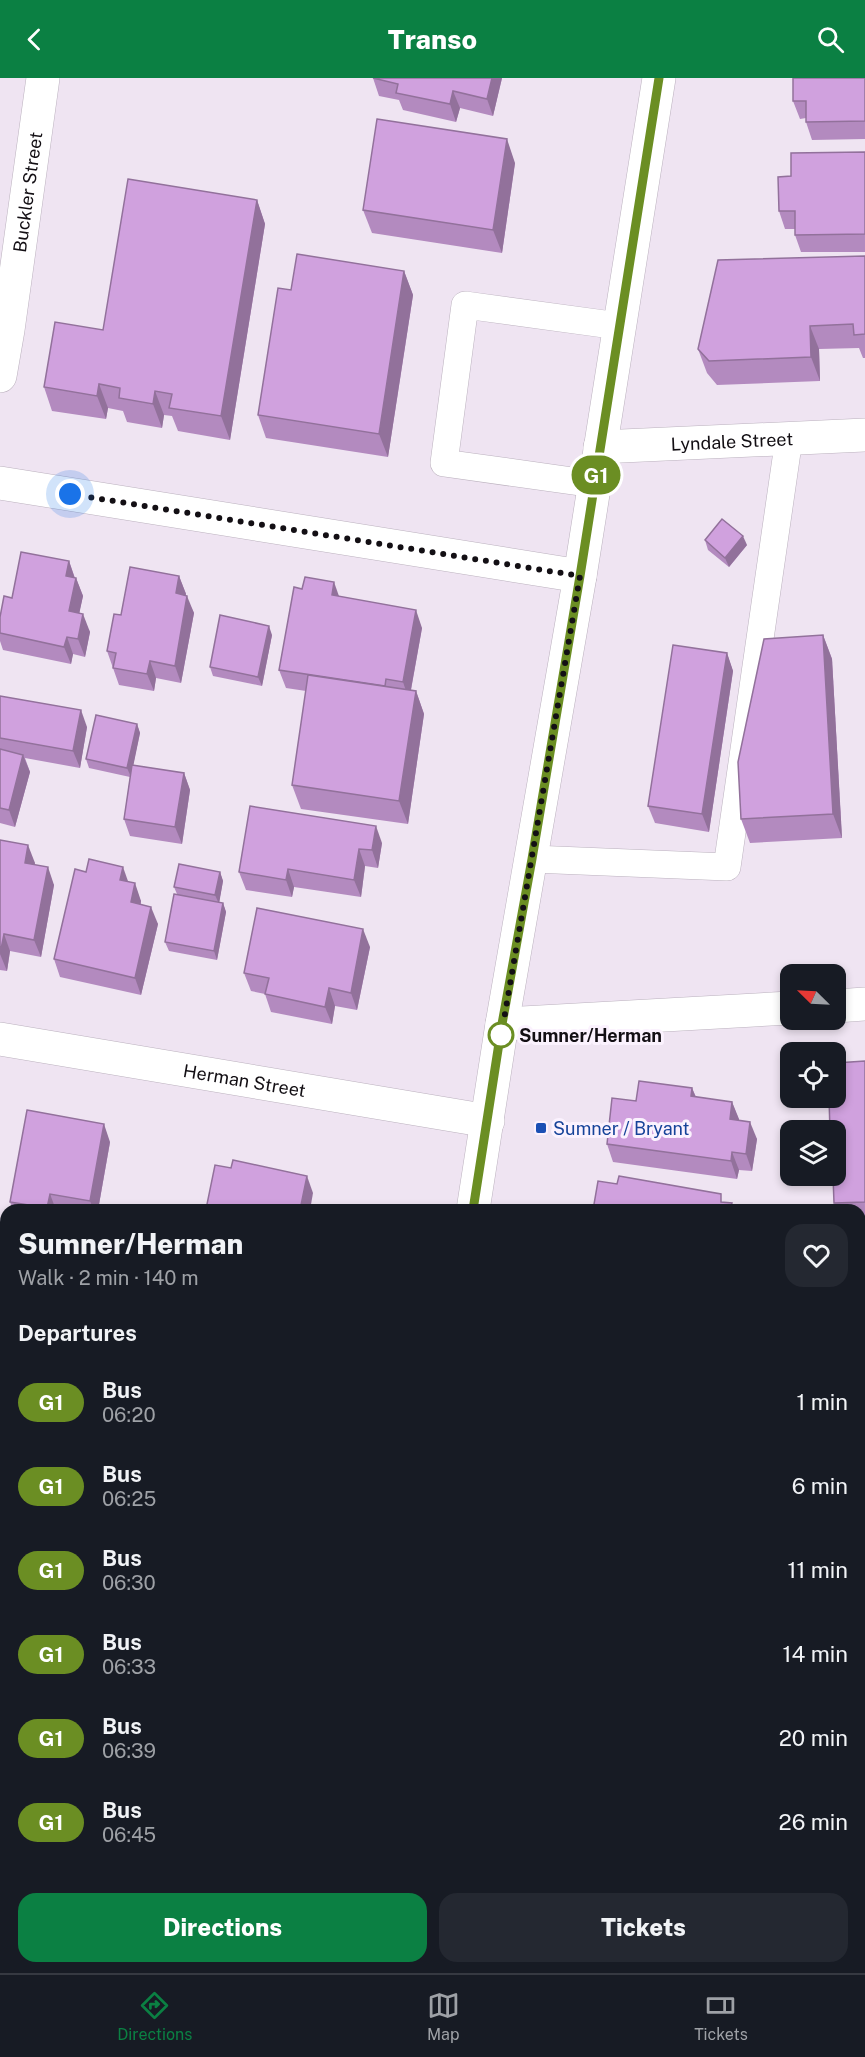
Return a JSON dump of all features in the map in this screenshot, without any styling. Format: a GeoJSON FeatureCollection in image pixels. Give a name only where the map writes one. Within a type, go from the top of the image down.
{"type":"FeatureCollection","features":[{"type":"Feature","properties":{"kind":"street","name":"Buckler Street"},"geometry":{"type":"LineString","coordinates":[[0,376],[43,78]]}},
{"type":"Feature","properties":{"kind":"street"},"geometry":{"type":"LineString","coordinates":[[474,1204],[502,1024],[580,576],[659,78]]}},
{"type":"Feature","properties":{"kind":"street","name":"Lyndale Street"},"geometry":{"type":"LineString","coordinates":[[600,447],[865,435]]}},
{"type":"Feature","properties":{"kind":"street"},"geometry":{"type":"LineString","coordinates":[[0,483],[580,576]]}},
{"type":"Feature","properties":{"kind":"street"},"geometry":{"type":"LineString","coordinates":[[846,1005],[865,1004]]}},
{"type":"Feature","properties":{"kind":"street"},"geometry":{"type":"LineString","coordinates":[[502,1024],[780,1009]]}},
{"type":"Feature","properties":{"kind":"street","name":"Herman Street"},"geometry":{"type":"LineString","coordinates":[[0,1040],[488,1121]]}},
{"type":"Feature","properties":{"kind":"lane"},"geometry":{"type":"LineString","coordinates":[[594,484],[444,463],[465,305],[619,326]]}},
{"type":"Feature","properties":{"kind":"lane"},"geometry":{"type":"LineString","coordinates":[[532,859],[727,867],[789,438]]}},
{"type":"Feature","properties":{"kind":"building"},"geometry":{"type":"Polygon","coordinates":[[[373,78],[492,78],[487,99],[453,91],[450,104],[396,93],[398,84],[373,78]]]}},
{"type":"Feature","properties":{"kind":"building"},"geometry":{"type":"Polygon","coordinates":[[[793,78],[865,78],[865,121],[806,122],[806,101],[793,101],[793,78]]]}},
{"type":"Feature","properties":{"kind":"building"},"geometry":{"type":"Polygon","coordinates":[[[377,119],[507,139],[493,230],[363,210],[377,119]]]}},
{"type":"Feature","properties":{"kind":"building"},"geometry":{"type":"Polygon","coordinates":[[[865,152],[865,234],[795,235],[795,211],[779,211],[778,177],[791,176],[791,153],[865,152]]]}},
{"type":"Feature","properties":{"kind":"building"},"geometry":{"type":"Polygon","coordinates":[[[128,179],[257,200],[221,416],[169,408],[172,394],[155,391],[153,404],[119,398],[120,388],[99,384],[97,396],[44,387],[55,322],[103,330],[128,179]]]}},
{"type":"Feature","properties":{"kind":"building"},"geometry":{"type":"Polygon","coordinates":[[[297,254],[404,271],[379,434],[258,415],[278,288],[291,290],[297,254]]]}},
{"type":"Feature","properties":{"kind":"building"},"geometry":{"type":"Polygon","coordinates":[[[865,256],[865,334],[854,335],[853,324],[810,326],[811,357],[709,361],[698,349],[718,260],[865,256]]]}},
{"type":"Feature","properties":{"kind":"building"},"geometry":{"type":"Polygon","coordinates":[[[722,519],[743,536],[725,558],[705,540],[722,519]]]}},
{"type":"Feature","properties":{"kind":"building"},"geometry":{"type":"Polygon","coordinates":[[[21,552],[69,561],[66,576],[76,578],[69,611],[83,614],[78,639],[67,637],[64,647],[0,633],[4,596],[12,598],[21,552]]]}},
{"type":"Feature","properties":{"kind":"building"},"geometry":{"type":"Polygon","coordinates":[[[130,567],[179,576],[176,593],[187,596],[175,666],[150,661],[147,674],[113,668],[116,653],[107,651],[114,614],[121,615],[130,567]]]}},
{"type":"Feature","properties":{"kind":"building"},"geometry":{"type":"Polygon","coordinates":[[[305,577],[334,582],[332,595],[416,610],[403,682],[386,679],[385,686],[279,670],[294,587],[302,589],[305,577]]]}},
{"type":"Feature","properties":{"kind":"building"},"geometry":{"type":"Polygon","coordinates":[[[220,615],[269,626],[258,677],[210,667],[220,615]]]}},
{"type":"Feature","properties":{"kind":"building"},"geometry":{"type":"Polygon","coordinates":[[[823,635],[833,814],[741,819],[738,762],[764,639],[823,635]]]}},
{"type":"Feature","properties":{"kind":"building"},"geometry":{"type":"Polygon","coordinates":[[[673,645],[727,653],[702,814],[648,806],[673,645]]]}},
{"type":"Feature","properties":{"kind":"building"},"geometry":{"type":"Polygon","coordinates":[[[308,675],[416,691],[399,801],[292,785],[308,675]]]}},
{"type":"Feature","properties":{"kind":"building"},"geometry":{"type":"Polygon","coordinates":[[[0,696],[81,710],[73,751],[0,738],[0,696]]]}},
{"type":"Feature","properties":{"kind":"building"},"geometry":{"type":"Polygon","coordinates":[[[96,715],[137,724],[127,768],[86,759],[96,715]]]}},
{"type":"Feature","properties":{"kind":"building"},"geometry":{"type":"Polygon","coordinates":[[[0,749],[23,755],[9,810],[0,808],[0,749]]]}},
{"type":"Feature","properties":{"kind":"building"},"geometry":{"type":"Polygon","coordinates":[[[132,765],[184,773],[175,827],[124,819],[132,765]]]}},
{"type":"Feature","properties":{"kind":"building"},"geometry":{"type":"Polygon","coordinates":[[[250,806],[376,826],[372,850],[359,849],[354,880],[288,869],[286,880],[239,872],[250,806]]]}},
{"type":"Feature","properties":{"kind":"building"},"geometry":{"type":"Polygon","coordinates":[[[0,840],[28,845],[25,863],[48,867],[34,940],[4,934],[0,954],[0,840]]]}},
{"type":"Feature","properties":{"kind":"building"},"geometry":{"type":"Polygon","coordinates":[[[89,859],[123,867],[120,880],[135,883],[131,902],[151,907],[135,978],[54,959],[75,869],[86,872],[89,859]]]}},
{"type":"Feature","properties":{"kind":"building"},"geometry":{"type":"Polygon","coordinates":[[[179,864],[220,872],[215,895],[174,887],[179,864]]]}},
{"type":"Feature","properties":{"kind":"building"},"geometry":{"type":"Polygon","coordinates":[[[174,894],[223,903],[214,951],[165,942],[174,894]]]}},
{"type":"Feature","properties":{"kind":"building"},"geometry":{"type":"Polygon","coordinates":[[[257,908],[363,929],[351,993],[329,988],[325,1007],[265,994],[269,978],[244,973],[257,908]]]}},
{"type":"Feature","properties":{"kind":"building"},"geometry":{"type":"Polygon","coordinates":[[[865,1061],[865,1202],[834,1203],[833,1186],[846,1186],[846,1120],[830,1120],[829,1108],[846,1108],[846,1062],[865,1061]]]}},
{"type":"Feature","properties":{"kind":"building"},"geometry":{"type":"Polygon","coordinates":[[[639,1081],[692,1088],[691,1096],[732,1102],[730,1119],[750,1122],[746,1154],[732,1152],[731,1161],[607,1144],[612,1098],[636,1101],[639,1081]]]}},
{"type":"Feature","properties":{"kind":"building"},"geometry":{"type":"Polygon","coordinates":[[[27,1110],[104,1124],[90,1201],[50,1194],[48,1204],[10,1202],[27,1110]]]}},
{"type":"Feature","properties":{"kind":"building"},"geometry":{"type":"Polygon","coordinates":[[[233,1160],[307,1176],[301,1204],[207,1204],[215,1165],[231,1168],[233,1160]]]}},
{"type":"Feature","properties":{"kind":"building"},"geometry":{"type":"Polygon","coordinates":[[[619,1176],[721,1194],[721,1202],[732,1203],[594,1204],[598,1181],[617,1184],[619,1176]]]}},
{"type":"Feature","properties":{"kind":"bus line","name":"G1"},"geometry":{"type":"LineString","coordinates":[[474,1204],[502,1024],[580,576],[659,78]]}},
{"type":"Feature","properties":{"kind":"place","name":"Sumner/Herman"},"geometry":{"type":"Point","coordinates":[501,1035]}},
{"type":"Feature","properties":{"kind":"place","name":"Sumner / Bryant"},"geometry":{"type":"Point","coordinates":[541,1128]}},
{"type":"Feature","properties":{"kind":"route"},"geometry":{"type":"LineString","coordinates":[[70,494],[580,576],[500,1043],[501,1035]]}}]}
